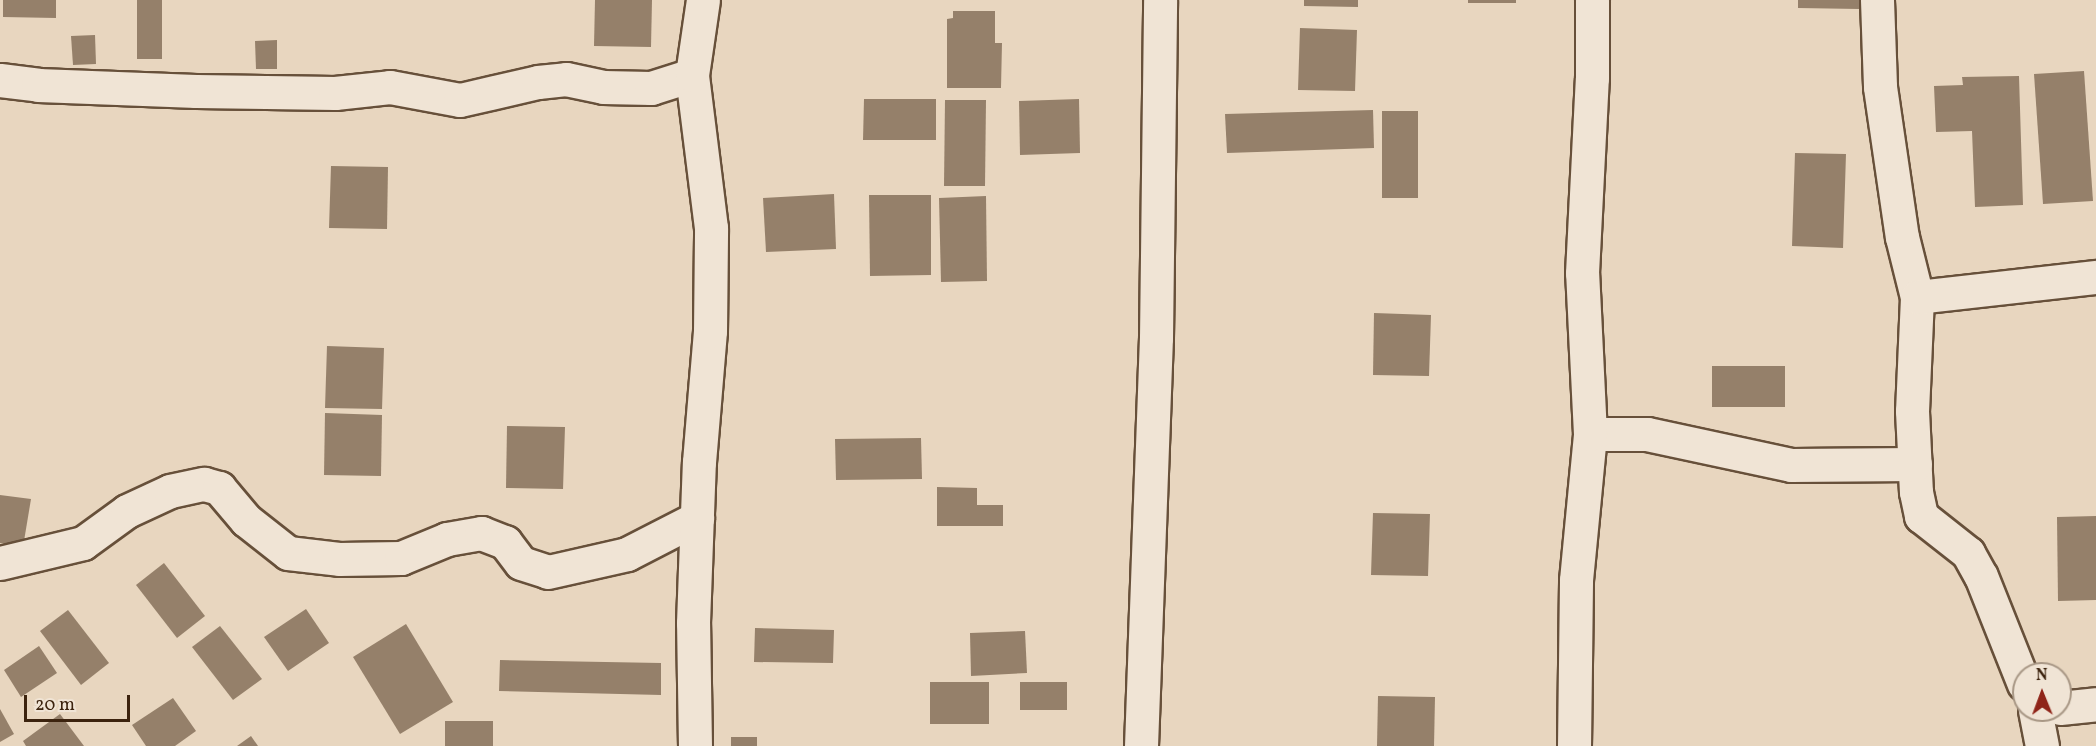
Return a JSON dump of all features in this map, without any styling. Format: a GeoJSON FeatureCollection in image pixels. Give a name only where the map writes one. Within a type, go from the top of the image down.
{"type":"FeatureCollection","features":[{"type":"Feature","properties":{"kind":"street"},"geometry":{"type":"LineString","coordinates":[[695,746],[693,623],[697,518],[710,332],[711,228],[692,75],[703,0]]}},
{"type":"Feature","properties":{"kind":"street"},"geometry":{"type":"LineString","coordinates":[[1141,746],[1156,338],[1160,0]]}},
{"type":"Feature","properties":{"kind":"street"},"geometry":{"type":"LineString","coordinates":[[1574,746],[1576,580],[1590,434],[1582,273],[1592,78],[1592,0]]}},
{"type":"Feature","properties":{"kind":"street"},"geometry":{"type":"LineString","coordinates":[[1877,0],[1880,87],[1902,237],[1917,297],[1912,411],[1921,516],[1968,553],[2020,662]]}},
{"type":"Feature","properties":{"kind":"street"},"geometry":{"type":"LineString","coordinates":[[0,80],[38,85],[196,91],[335,93],[390,87],[460,100],[566,79],[603,87],[651,88],[692,75]]}},
{"type":"Feature","properties":{"kind":"street"},"geometry":{"type":"LineString","coordinates":[[651,88],[700,125]]}},
{"type":"Feature","properties":{"kind":"street"},"geometry":{"type":"LineString","coordinates":[[1917,297],[2096,277]]}},
{"type":"Feature","properties":{"kind":"street"},"geometry":{"type":"LineString","coordinates":[[1590,434],[1647,434],[1791,465],[1915,464]]}},
{"type":"Feature","properties":{"kind":"street"},"geometry":{"type":"LineString","coordinates":[[0,563],[82,543],[127,511],[170,491],[204,484],[219,488],[246,520],[288,552],[339,559],[401,558],[447,539],[482,533],[505,542],[521,562],[548,572],[627,554],[697,518]]}},
{"type":"Feature","properties":{"kind":"street"},"geometry":{"type":"LineString","coordinates":[[2072,704],[2096,704]]}},
{"type":"Feature","properties":{"kind":"street"},"geometry":{"type":"LineString","coordinates":[[2041,722],[2042,746]]}},
{"type":"Feature","properties":{"kind":"building"},"geometry":{"type":"Polygon","coordinates":[[[3,0],[56,0],[56,18],[3,17],[3,0]]]}},
{"type":"Feature","properties":{"kind":"building"},"geometry":{"type":"Polygon","coordinates":[[[137,0],[162,0],[162,59],[137,59],[137,0]]]}},
{"type":"Feature","properties":{"kind":"building"},"geometry":{"type":"Polygon","coordinates":[[[595,0],[652,0],[651,47],[594,46],[595,0]]]}},
{"type":"Feature","properties":{"kind":"building"},"geometry":{"type":"Polygon","coordinates":[[[1304,0],[1358,0],[1358,7],[1304,6],[1304,0]]]}},
{"type":"Feature","properties":{"kind":"building"},"geometry":{"type":"Polygon","coordinates":[[[1468,0],[1516,0],[1516,3],[1468,3],[1468,0]]]}},
{"type":"Feature","properties":{"kind":"building"},"geometry":{"type":"Polygon","coordinates":[[[1798,0],[1859,0],[1859,9],[1798,8],[1798,0]]]}},
{"type":"Feature","properties":{"kind":"building"},"geometry":{"type":"Polygon","coordinates":[[[953,11],[995,11],[995,43],[1002,43],[1001,88],[947,88],[947,19],[953,18],[953,11]]]}},
{"type":"Feature","properties":{"kind":"building"},"geometry":{"type":"Polygon","coordinates":[[[1300,28],[1357,30],[1355,91],[1298,90],[1300,28]]]}},
{"type":"Feature","properties":{"kind":"building"},"geometry":{"type":"Polygon","coordinates":[[[95,35],[96,64],[73,65],[71,36],[95,35]]]}},
{"type":"Feature","properties":{"kind":"building"},"geometry":{"type":"Polygon","coordinates":[[[277,40],[277,69],[256,69],[255,41],[277,40]]]}},
{"type":"Feature","properties":{"kind":"building"},"geometry":{"type":"Polygon","coordinates":[[[2084,71],[2093,201],[2043,204],[2034,74],[2084,71]]]}},
{"type":"Feature","properties":{"kind":"building"},"geometry":{"type":"Polygon","coordinates":[[[2019,76],[2023,205],[1975,207],[1972,131],[1936,132],[1934,86],[1963,85],[1962,77],[2019,76]]]}},
{"type":"Feature","properties":{"kind":"building"},"geometry":{"type":"Polygon","coordinates":[[[864,99],[936,99],[936,140],[863,140],[864,99]]]}},
{"type":"Feature","properties":{"kind":"building"},"geometry":{"type":"Polygon","coordinates":[[[1079,99],[1080,153],[1020,155],[1019,101],[1079,99]]]}},
{"type":"Feature","properties":{"kind":"building"},"geometry":{"type":"Polygon","coordinates":[[[945,100],[986,100],[985,186],[944,186],[945,100]]]}},
{"type":"Feature","properties":{"kind":"building"},"geometry":{"type":"Polygon","coordinates":[[[1373,110],[1374,148],[1227,153],[1225,114],[1373,110]]]}},
{"type":"Feature","properties":{"kind":"building"},"geometry":{"type":"Polygon","coordinates":[[[1382,111],[1418,111],[1418,198],[1382,198],[1382,111]]]}},
{"type":"Feature","properties":{"kind":"building"},"geometry":{"type":"Polygon","coordinates":[[[1795,153],[1846,154],[1843,248],[1792,246],[1795,153]]]}},
{"type":"Feature","properties":{"kind":"building"},"geometry":{"type":"Polygon","coordinates":[[[331,166],[388,167],[387,229],[329,228],[331,166]]]}},
{"type":"Feature","properties":{"kind":"building"},"geometry":{"type":"Polygon","coordinates":[[[834,194],[836,249],[766,252],[763,198],[834,194]]]}},
{"type":"Feature","properties":{"kind":"building"},"geometry":{"type":"Polygon","coordinates":[[[869,195],[931,195],[931,275],[870,276],[869,195]]]}},
{"type":"Feature","properties":{"kind":"building"},"geometry":{"type":"Polygon","coordinates":[[[986,196],[987,281],[941,282],[939,198],[986,196]]]}},
{"type":"Feature","properties":{"kind":"building"},"geometry":{"type":"Polygon","coordinates":[[[1374,313],[1431,315],[1429,376],[1373,375],[1374,313]]]}},
{"type":"Feature","properties":{"kind":"building"},"geometry":{"type":"Polygon","coordinates":[[[327,346],[384,348],[382,409],[325,408],[327,346]]]}},
{"type":"Feature","properties":{"kind":"building"},"geometry":{"type":"Polygon","coordinates":[[[1712,366],[1785,366],[1785,407],[1712,407],[1712,366]]]}},
{"type":"Feature","properties":{"kind":"building"},"geometry":{"type":"Polygon","coordinates":[[[325,413],[382,415],[381,476],[324,475],[325,413]]]}},
{"type":"Feature","properties":{"kind":"building"},"geometry":{"type":"Polygon","coordinates":[[[507,426],[565,427],[563,489],[506,488],[507,426]]]}},
{"type":"Feature","properties":{"kind":"building"},"geometry":{"type":"Polygon","coordinates":[[[921,438],[922,479],[836,480],[835,439],[921,438]]]}},
{"type":"Feature","properties":{"kind":"building"},"geometry":{"type":"Polygon","coordinates":[[[937,487],[977,488],[977,505],[1003,505],[1003,526],[937,526],[937,487]]]}},
{"type":"Feature","properties":{"kind":"building"},"geometry":{"type":"Polygon","coordinates":[[[0,495],[31,499],[23,547],[0,543],[0,495]]]}},
{"type":"Feature","properties":{"kind":"building"},"geometry":{"type":"Polygon","coordinates":[[[1373,513],[1430,514],[1428,576],[1371,575],[1373,513]]]}},
{"type":"Feature","properties":{"kind":"building"},"geometry":{"type":"Polygon","coordinates":[[[2096,516],[2096,600],[2058,601],[2057,517],[2096,516]]]}},
{"type":"Feature","properties":{"kind":"building"},"geometry":{"type":"Polygon","coordinates":[[[164,563],[205,616],[177,638],[136,585],[164,563]]]}},
{"type":"Feature","properties":{"kind":"building"},"geometry":{"type":"Polygon","coordinates":[[[306,609],[329,643],[288,671],[264,637],[306,609]]]}},
{"type":"Feature","properties":{"kind":"building"},"geometry":{"type":"Polygon","coordinates":[[[68,610],[109,663],[81,685],[40,631],[68,610]]]}},
{"type":"Feature","properties":{"kind":"building"},"geometry":{"type":"Polygon","coordinates":[[[406,624],[453,702],[400,734],[353,657],[406,624]]]}},
{"type":"Feature","properties":{"kind":"building"},"geometry":{"type":"Polygon","coordinates":[[[220,626],[262,679],[233,700],[192,647],[220,626]]]}},
{"type":"Feature","properties":{"kind":"building"},"geometry":{"type":"Polygon","coordinates":[[[755,628],[834,630],[833,663],[754,662],[755,628]]]}},
{"type":"Feature","properties":{"kind":"building"},"geometry":{"type":"Polygon","coordinates":[[[1025,631],[1027,673],[971,676],[970,633],[1025,631]]]}},
{"type":"Feature","properties":{"kind":"building"},"geometry":{"type":"Polygon","coordinates":[[[39,646],[57,673],[21,697],[4,670],[39,646]]]}},
{"type":"Feature","properties":{"kind":"building"},"geometry":{"type":"Polygon","coordinates":[[[500,660],[661,663],[661,695],[499,691],[500,660]]]}},
{"type":"Feature","properties":{"kind":"building"},"geometry":{"type":"Polygon","coordinates":[[[930,682],[989,682],[989,724],[930,724],[930,682]]]}},
{"type":"Feature","properties":{"kind":"building"},"geometry":{"type":"Polygon","coordinates":[[[1020,682],[1067,682],[1067,710],[1020,710],[1020,682]]]}},
{"type":"Feature","properties":{"kind":"building"},"geometry":{"type":"Polygon","coordinates":[[[1378,696],[1435,697],[1434,746],[1377,746],[1378,696]]]}},
{"type":"Feature","properties":{"kind":"building"},"geometry":{"type":"Polygon","coordinates":[[[173,698],[196,731],[175,746],[146,746],[132,725],[173,698]]]}},
{"type":"Feature","properties":{"kind":"building"},"geometry":{"type":"Polygon","coordinates":[[[0,709],[14,734],[0,742],[0,709]]]}},
{"type":"Feature","properties":{"kind":"building"},"geometry":{"type":"Polygon","coordinates":[[[60,714],[84,746],[26,746],[23,741],[60,714]]]}},
{"type":"Feature","properties":{"kind":"building"},"geometry":{"type":"Polygon","coordinates":[[[445,721],[493,721],[493,746],[445,746],[445,721]]]}},
{"type":"Feature","properties":{"kind":"building"},"geometry":{"type":"Polygon","coordinates":[[[251,736],[258,746],[237,746],[251,736]]]}},
{"type":"Feature","properties":{"kind":"building"},"geometry":{"type":"Polygon","coordinates":[[[731,737],[757,737],[757,746],[731,746],[731,737]]]}}]}
